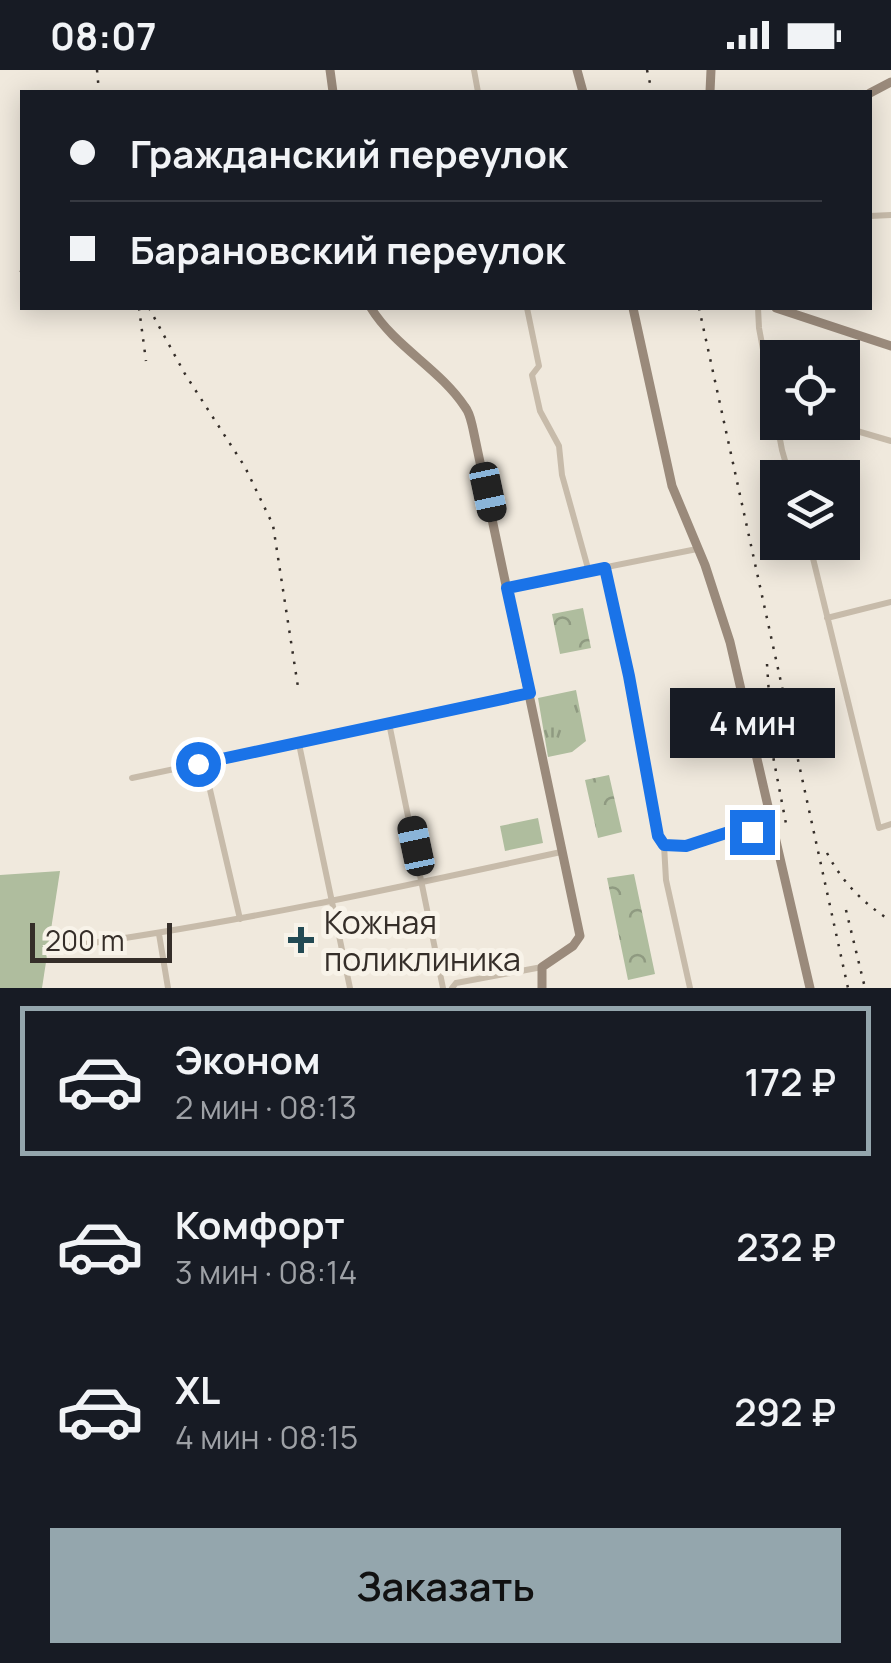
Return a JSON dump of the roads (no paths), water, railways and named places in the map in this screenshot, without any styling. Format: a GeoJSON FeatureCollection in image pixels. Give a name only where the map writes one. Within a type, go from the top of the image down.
{"type":"FeatureCollection","features":[{"type":"Feature","properties":{"kind":"street"},"geometry":{"type":"LineString","coordinates":[[373,310],[468,410],[580,936],[541,971],[456,983],[452,988]]}},
{"type":"Feature","properties":{"kind":"street"},"geometry":{"type":"LineString","coordinates":[[527,310],[539,366],[532,375],[540,411],[560,446],[562,475],[588,572]]}},
{"type":"Feature","properties":{"kind":"street"},"geometry":{"type":"LineString","coordinates":[[633,310],[672,486],[730,642],[810,988]]}},
{"type":"Feature","properties":{"kind":"street"},"geometry":{"type":"LineString","coordinates":[[758,310],[762,340]]}},
{"type":"Feature","properties":{"kind":"street"},"geometry":{"type":"LineString","coordinates":[[782,310],[891,346]]}},
{"type":"Feature","properties":{"kind":"street"},"geometry":{"type":"LineString","coordinates":[[860,432],[891,441]]}},
{"type":"Feature","properties":{"kind":"street"},"geometry":{"type":"LineString","coordinates":[[507,588],[697,549]]}},
{"type":"Feature","properties":{"kind":"street"},"geometry":{"type":"LineString","coordinates":[[812,560],[878,828],[891,824]]}},
{"type":"Feature","properties":{"kind":"street"},"geometry":{"type":"LineString","coordinates":[[605,568],[690,988]]}},
{"type":"Feature","properties":{"kind":"street"},"geometry":{"type":"LineString","coordinates":[[827,618],[891,602]]}},
{"type":"Feature","properties":{"kind":"street"},"geometry":{"type":"LineString","coordinates":[[132,778],[530,693]]}},
{"type":"Feature","properties":{"kind":"street"},"geometry":{"type":"LineString","coordinates":[[389,723],[443,988]]}},
{"type":"Feature","properties":{"kind":"street"},"geometry":{"type":"LineString","coordinates":[[298,744],[350,988]]}},
{"type":"Feature","properties":{"kind":"street"},"geometry":{"type":"LineString","coordinates":[[204,764],[240,919]]}},
{"type":"Feature","properties":{"kind":"street"},"geometry":{"type":"LineString","coordinates":[[664,845],[686,846],[729,832],[774,833]]}},
{"type":"Feature","properties":{"kind":"street"},"geometry":{"type":"LineString","coordinates":[[52,940],[64,946],[158,934],[561,852]]}},
{"type":"Feature","properties":{"kind":"street"},"geometry":{"type":"LineString","coordinates":[[158,934],[168,988]]}},
{"type":"Feature","properties":{"kind":"street"},"geometry":{"type":"LineString","coordinates":[[541,971],[542,988]]}},
{"type":"Feature","properties":{"kind":"railway"},"geometry":{"type":"LineString","coordinates":[[97,70],[99,90]]}},
{"type":"Feature","properties":{"kind":"railway"},"geometry":{"type":"LineString","coordinates":[[647,70],[652,90]]}},
{"type":"Feature","properties":{"kind":"railway"},"geometry":{"type":"LineString","coordinates":[[139,310],[146,361]]}},
{"type":"Feature","properties":{"kind":"railway"},"geometry":{"type":"LineString","coordinates":[[150,310],[185,374],[245,467],[273,525],[298,687]]}},
{"type":"Feature","properties":{"kind":"railway"},"geometry":{"type":"LineString","coordinates":[[699,310],[848,988]]}},
{"type":"Feature","properties":{"kind":"railway"},"geometry":{"type":"LineString","coordinates":[[767,664],[773,756],[787,829]]}},
{"type":"Feature","properties":{"kind":"railway"},"geometry":{"type":"LineString","coordinates":[[827,853],[854,891],[891,921]]}},
{"type":"Feature","properties":{"kind":"railway"},"geometry":{"type":"LineString","coordinates":[[846,910],[865,988]]}},
{"type":"Feature","properties":{"kind":"place","name":"Кожная поликлиника"},"geometry":{"type":"Point","coordinates":[301,940]}}]}
